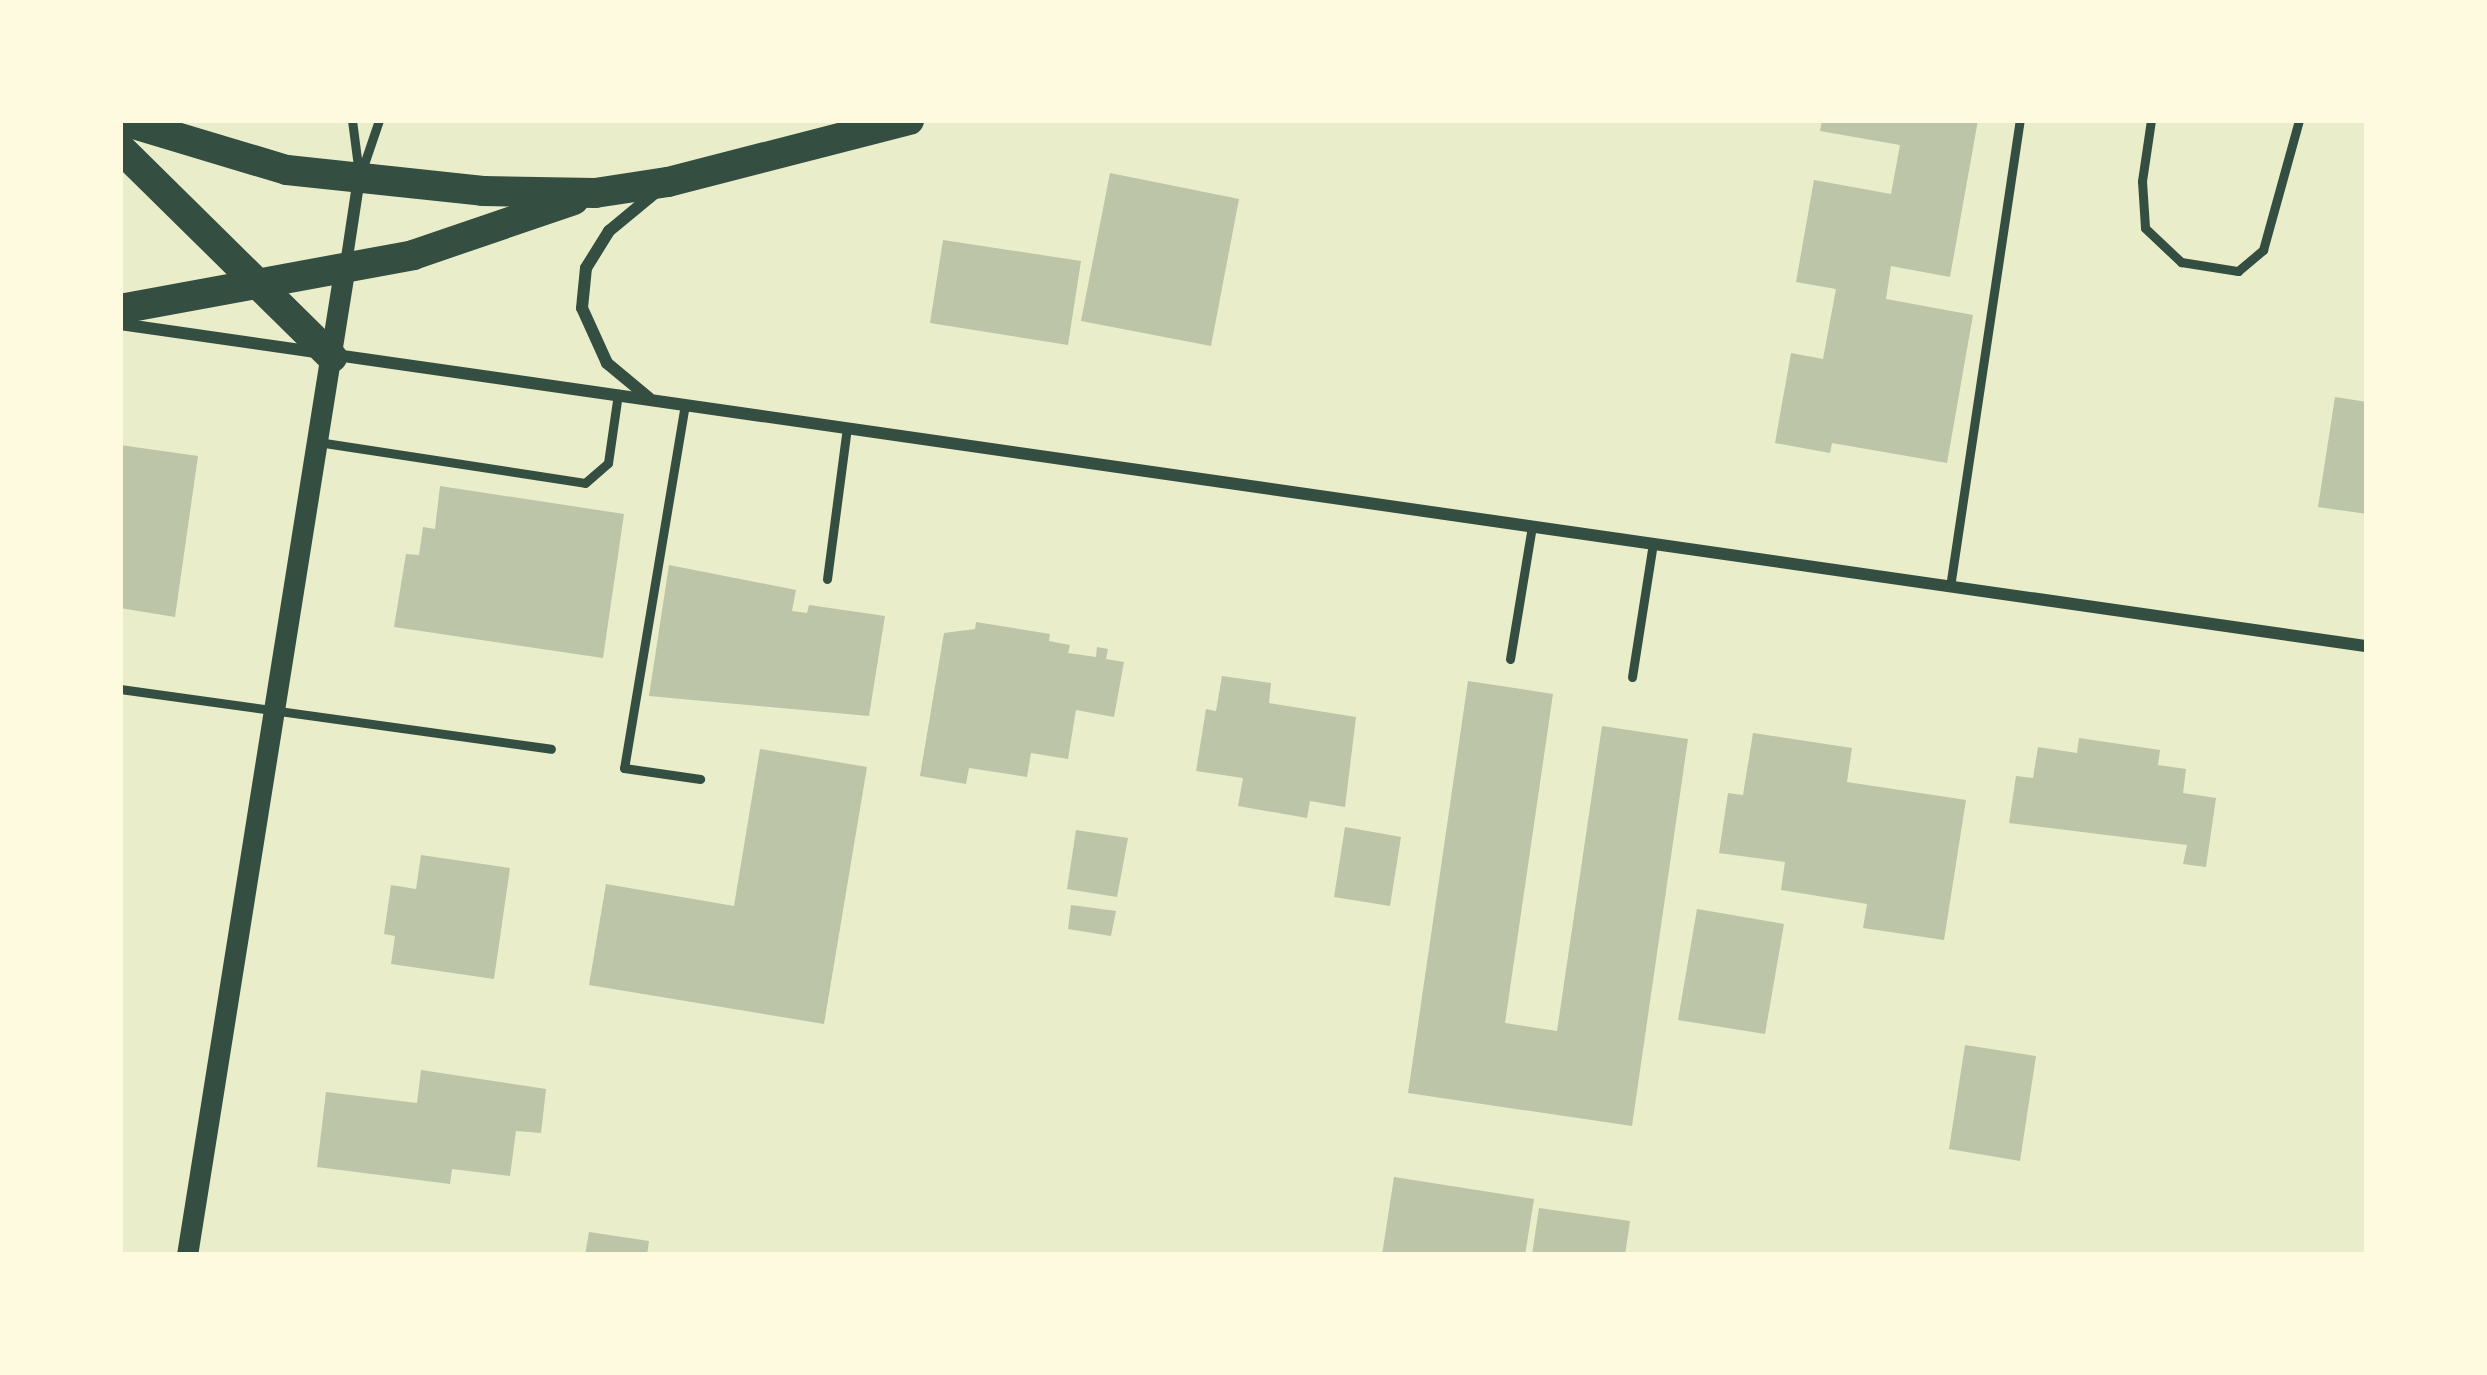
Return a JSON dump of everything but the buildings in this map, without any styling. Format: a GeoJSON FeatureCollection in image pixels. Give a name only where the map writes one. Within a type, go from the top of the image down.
{"type":"FeatureCollection","features":[{"type":"Feature","properties":{"kind":"main road"},"geometry":{"type":"LineString","coordinates":[[120,309],[344,271],[595,193],[668,182],[909,120]]}},
{"type":"Feature","properties":{"kind":"main road"},"geometry":{"type":"LineString","coordinates":[[120,121],[273,167],[359,178],[595,193]]}},
{"type":"Feature","properties":{"kind":"main road"},"geometry":{"type":"LineString","coordinates":[[120,148],[265,284],[332,357]]}},
{"type":"Feature","properties":{"kind":"street"},"geometry":{"type":"LineString","coordinates":[[187,1255],[359,178]]}},
{"type":"Feature","properties":{"kind":"street"},"geometry":{"type":"LineString","coordinates":[[650,399],[608,363],[582,308],[586,268],[609,231],[668,182]]}},
{"type":"Feature","properties":{"kind":"street"},"geometry":{"type":"LineString","coordinates":[[120,324],[2367,646]]}},
{"type":"Feature","properties":{"kind":"lane"},"geometry":{"type":"LineString","coordinates":[[352,120],[359,178]]}},
{"type":"Feature","properties":{"kind":"lane"},"geometry":{"type":"LineString","coordinates":[[359,178],[379,120]]}},
{"type":"Feature","properties":{"kind":"lane"},"geometry":{"type":"LineString","coordinates":[[1950,586],[2020,120]]}},
{"type":"Feature","properties":{"kind":"lane"},"geometry":{"type":"LineString","coordinates":[[2152,120],[2142,181],[2145,229],[2181,262],[2238,271],[2263,250],[2299,120]]}},
{"type":"Feature","properties":{"kind":"lane"},"geometry":{"type":"LineString","coordinates":[[318,442],[584,483],[608,463],[618,394]]}},
{"type":"Feature","properties":{"kind":"lane"},"geometry":{"type":"LineString","coordinates":[[685,404],[624,769],[700,779]]}},
{"type":"Feature","properties":{"kind":"lane"},"geometry":{"type":"LineString","coordinates":[[827,579],[847,427]]}},
{"type":"Feature","properties":{"kind":"lane"},"geometry":{"type":"LineString","coordinates":[[1510,659],[1532,526]]}},
{"type":"Feature","properties":{"kind":"lane"},"geometry":{"type":"LineString","coordinates":[[1631,677],[1653,543]]}},
{"type":"Feature","properties":{"kind":"lane"},"geometry":{"type":"LineString","coordinates":[[120,689],[551,748]]}}]}
